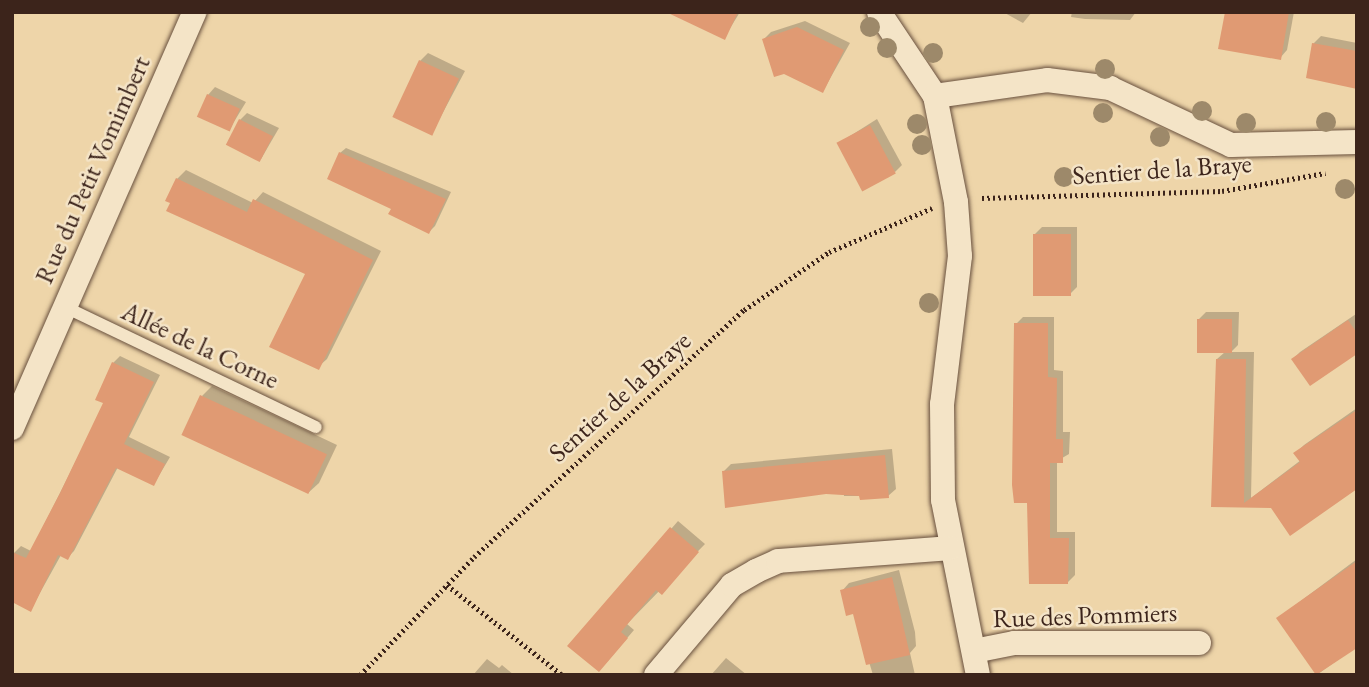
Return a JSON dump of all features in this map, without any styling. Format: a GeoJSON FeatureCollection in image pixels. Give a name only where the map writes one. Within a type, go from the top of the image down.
{"type":"FeatureCollection","features":[{"type":"Feature","properties":{"kind":"street","name":"Rue du Petit Vomimbert"},"geometry":{"type":"LineString","coordinates":[[12,428],[194,12]]}},
{"type":"Feature","properties":{"kind":"street"},"geometry":{"type":"LineString","coordinates":[[879,12],[935,96],[956,202],[960,244],[942,404],[943,500],[950,548],[976,663]]}},
{"type":"Feature","properties":{"kind":"street"},"geometry":{"type":"LineString","coordinates":[[935,96],[1047,80],[1110,88],[1231,145],[1357,142]]}},
{"type":"Feature","properties":{"kind":"street"},"geometry":{"type":"LineString","coordinates":[[656,675],[732,585],[778,561],[950,548]]}},
{"type":"Feature","properties":{"kind":"street","name":"Rue des Pommiers"},"geometry":{"type":"LineString","coordinates":[[976,663],[1014,643],[1199,643]]}},
{"type":"Feature","properties":{"kind":"lane","name":"Allée de la Corne"},"geometry":{"type":"LineString","coordinates":[[65,307],[316,427]]}},
{"type":"Feature","properties":{"kind":"path","name":"Sentier de la Braye"},"geometry":{"type":"LineString","coordinates":[[976,199],[1222,191],[1327,172]]}},
{"type":"Feature","properties":{"kind":"path","name":"Sentier de la Braye"},"geometry":{"type":"LineString","coordinates":[[360,675],[447,585],[744,310],[829,252],[908,215],[946,204]]}},
{"type":"Feature","properties":{"kind":"path"},"geometry":{"type":"LineString","coordinates":[[447,585],[562,675]]}},
{"type":"Feature","properties":{"kind":"building"},"geometry":{"type":"Polygon","coordinates":[[[666,12],[738,12],[725,40],[666,12]]]}},
{"type":"Feature","properties":{"kind":"building"},"geometry":{"type":"Polygon","coordinates":[[[1225,12],[1289,12],[1281,60],[1218,49],[1225,12]]]}},
{"type":"Feature","properties":{"kind":"building"},"geometry":{"type":"Polygon","coordinates":[[[797,27],[844,50],[823,93],[784,74],[774,77],[762,39],[797,27]]]}},
{"type":"Feature","properties":{"kind":"building"},"geometry":{"type":"Polygon","coordinates":[[[1312,43],[1357,51],[1357,89],[1306,78],[1312,43]]]}},
{"type":"Feature","properties":{"kind":"building"},"geometry":{"type":"Polygon","coordinates":[[[419,60],[459,79],[432,136],[392,117],[419,60]]]}},
{"type":"Feature","properties":{"kind":"building"},"geometry":{"type":"Polygon","coordinates":[[[207,94],[240,109],[230,131],[197,117],[207,94]]]}},
{"type":"Feature","properties":{"kind":"building"},"geometry":{"type":"Polygon","coordinates":[[[239,119],[273,136],[260,162],[226,145],[239,119]]]}},
{"type":"Feature","properties":{"kind":"building"},"geometry":{"type":"Polygon","coordinates":[[[870,125],[896,174],[862,191],[836,143],[870,125]]]}},
{"type":"Feature","properties":{"kind":"building"},"geometry":{"type":"Polygon","coordinates":[[[339,152],[446,199],[429,234],[388,214],[391,209],[327,179],[339,152]]]}},
{"type":"Feature","properties":{"kind":"building"},"geometry":{"type":"Polygon","coordinates":[[[176,178],[247,212],[253,199],[373,260],[319,370],[269,347],[305,274],[166,211],[170,203],[165,201],[176,178]]]}},
{"type":"Feature","properties":{"kind":"building"},"geometry":{"type":"Polygon","coordinates":[[[1033,234],[1071,234],[1071,296],[1033,296],[1033,234]]]}},
{"type":"Feature","properties":{"kind":"building"},"geometry":{"type":"Polygon","coordinates":[[[1197,319],[1232,319],[1232,353],[1197,353],[1197,319]]]}},
{"type":"Feature","properties":{"kind":"building"},"geometry":{"type":"Polygon","coordinates":[[[1348,320],[1357,333],[1357,354],[1310,386],[1291,359],[1348,320]]]}},
{"type":"Feature","properties":{"kind":"building"},"geometry":{"type":"Polygon","coordinates":[[[1014,323],[1048,323],[1048,377],[1057,378],[1056,439],[1063,439],[1063,463],[1050,463],[1050,538],[1069,538],[1068,584],[1029,584],[1027,503],[1014,503],[1012,485],[1014,323]]]}},
{"type":"Feature","properties":{"kind":"building"},"geometry":{"type":"Polygon","coordinates":[[[1216,359],[1246,359],[1244,503],[1300,462],[1293,453],[1357,410],[1357,489],[1290,536],[1271,508],[1211,507],[1216,359]]]}},
{"type":"Feature","properties":{"kind":"building"},"geometry":{"type":"Polygon","coordinates":[[[112,362],[154,382],[124,444],[165,464],[154,486],[116,468],[68,560],[58,555],[31,612],[12,602],[12,552],[26,558],[103,403],[95,400],[112,362]]]}},
{"type":"Feature","properties":{"kind":"building"},"geometry":{"type":"Polygon","coordinates":[[[200,395],[327,454],[308,494],[181,435],[200,395]]]}},
{"type":"Feature","properties":{"kind":"building"},"geometry":{"type":"Polygon","coordinates":[[[885,455],[889,498],[860,500],[859,496],[826,494],[725,508],[722,471],[885,455]]]}},
{"type":"Feature","properties":{"kind":"building"},"geometry":{"type":"Polygon","coordinates":[[[670,527],[699,552],[662,595],[656,590],[621,632],[628,638],[599,672],[567,646],[670,527]]]}},
{"type":"Feature","properties":{"kind":"building"},"geometry":{"type":"Polygon","coordinates":[[[1357,561],[1357,648],[1316,675],[1276,618],[1357,561]]]}},
{"type":"Feature","properties":{"kind":"building"},"geometry":{"type":"Polygon","coordinates":[[[892,577],[910,655],[866,665],[853,614],[846,616],[840,590],[892,577]]]}}]}
